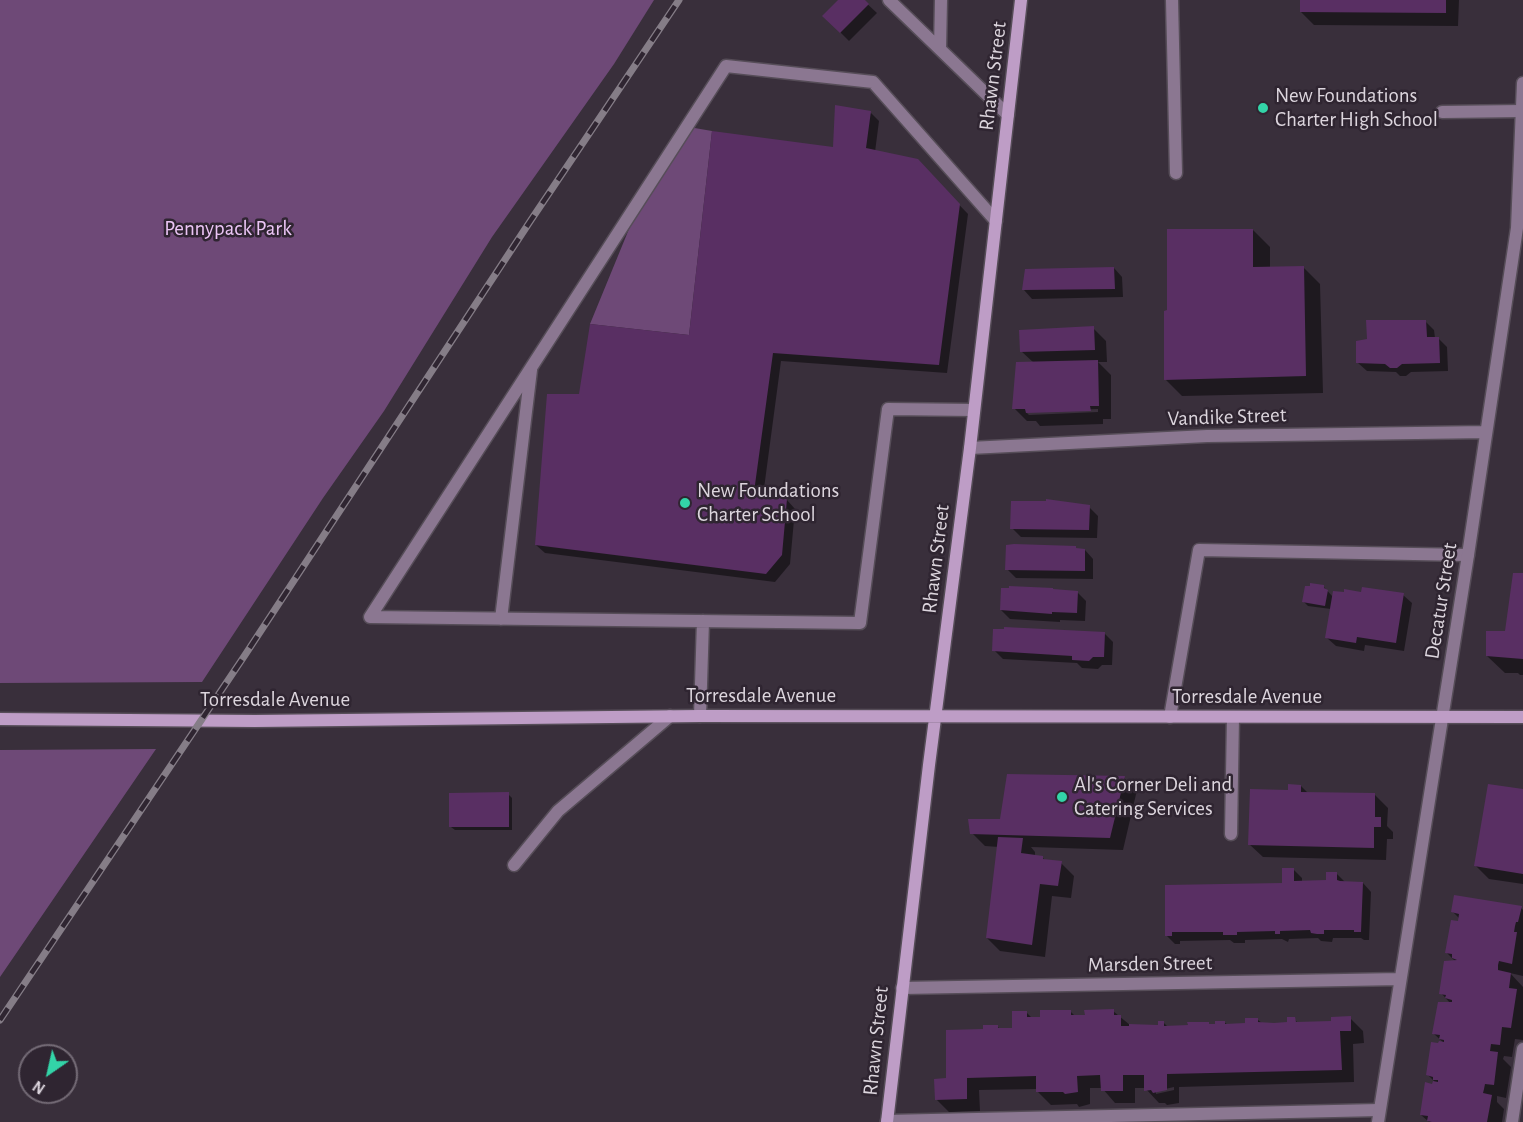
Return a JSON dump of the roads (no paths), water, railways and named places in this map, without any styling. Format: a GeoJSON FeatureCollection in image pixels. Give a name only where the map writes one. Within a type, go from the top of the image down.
{"type":"FeatureCollection","features":[{"type":"Feature","properties":{"kind":"street"},"geometry":{"type":"LineString","coordinates":[[889,0],[1008,115]]}},
{"type":"Feature","properties":{"kind":"street"},"geometry":{"type":"LineString","coordinates":[[940,49],[941,0]]}},
{"type":"Feature","properties":{"kind":"street","name":"Rhawn Street"},"geometry":{"type":"LineString","coordinates":[[887,1122],[1022,0]]}},
{"type":"Feature","properties":{"kind":"street"},"geometry":{"type":"LineString","coordinates":[[1172,0],[1176,173]]}},
{"type":"Feature","properties":{"kind":"street"},"geometry":{"type":"LineString","coordinates":[[974,410],[888,409],[860,623],[370,617],[726,66],[873,82],[996,221]]}},
{"type":"Feature","properties":{"kind":"street","name":"Decatur Street"},"geometry":{"type":"LineString","coordinates":[[1378,1116],[1468,555],[1517,228],[1523,83]]}},
{"type":"Feature","properties":{"kind":"street"},"geometry":{"type":"LineString","coordinates":[[1442,112],[1522,111]]}},
{"type":"Feature","properties":{"kind":"street"},"geometry":{"type":"LineString","coordinates":[[501,619],[532,367]]}},
{"type":"Feature","properties":{"kind":"street","name":"Vandike Street"},"geometry":{"type":"LineString","coordinates":[[969,448],[1207,436],[1486,432]]}},
{"type":"Feature","properties":{"kind":"street"},"geometry":{"type":"LineString","coordinates":[[1170,717],[1199,550],[1468,555]]}},
{"type":"Feature","properties":{"kind":"street"},"geometry":{"type":"LineString","coordinates":[[700,716],[703,621]]}},
{"type":"Feature","properties":{"kind":"street"},"geometry":{"type":"LineString","coordinates":[[514,865],[558,811],[670,716]]}},
{"type":"Feature","properties":{"kind":"street","name":"Torresdale Avenue"},"geometry":{"type":"LineString","coordinates":[[0,719],[255,721],[670,716],[1523,717]]}},
{"type":"Feature","properties":{"kind":"street"},"geometry":{"type":"LineString","coordinates":[[1231,834],[1233,717]]}},
{"type":"Feature","properties":{"kind":"street","name":"Marsden Street"},"geometry":{"type":"LineString","coordinates":[[902,988],[1400,979]]}},
{"type":"Feature","properties":{"kind":"street"},"geometry":{"type":"LineString","coordinates":[[1512,1122],[1523,1050]]}},
{"type":"Feature","properties":{"kind":"street"},"geometry":{"type":"LineString","coordinates":[[887,1122],[1378,1116]]}},
{"type":"Feature","properties":{"kind":"railway"},"geometry":{"type":"LineString","coordinates":[[0,1020],[679,0]]}},
{"type":"Feature","properties":{"kind":"place","name":"New Foundations Charter High School"},"geometry":{"type":"Point","coordinates":[1263,108]}},
{"type":"Feature","properties":{"kind":"place","name":"New Foundations Charter School"},"geometry":{"type":"Point","coordinates":[685,503]}},
{"type":"Feature","properties":{"kind":"place","name":"Al's Corner Deli and Catering Services"},"geometry":{"type":"Point","coordinates":[1062,797]}},
{"type":"Feature","properties":{"kind":"park label","name":"Pennypack Park"},"geometry":{"type":"Point","coordinates":[228,229]}}]}
